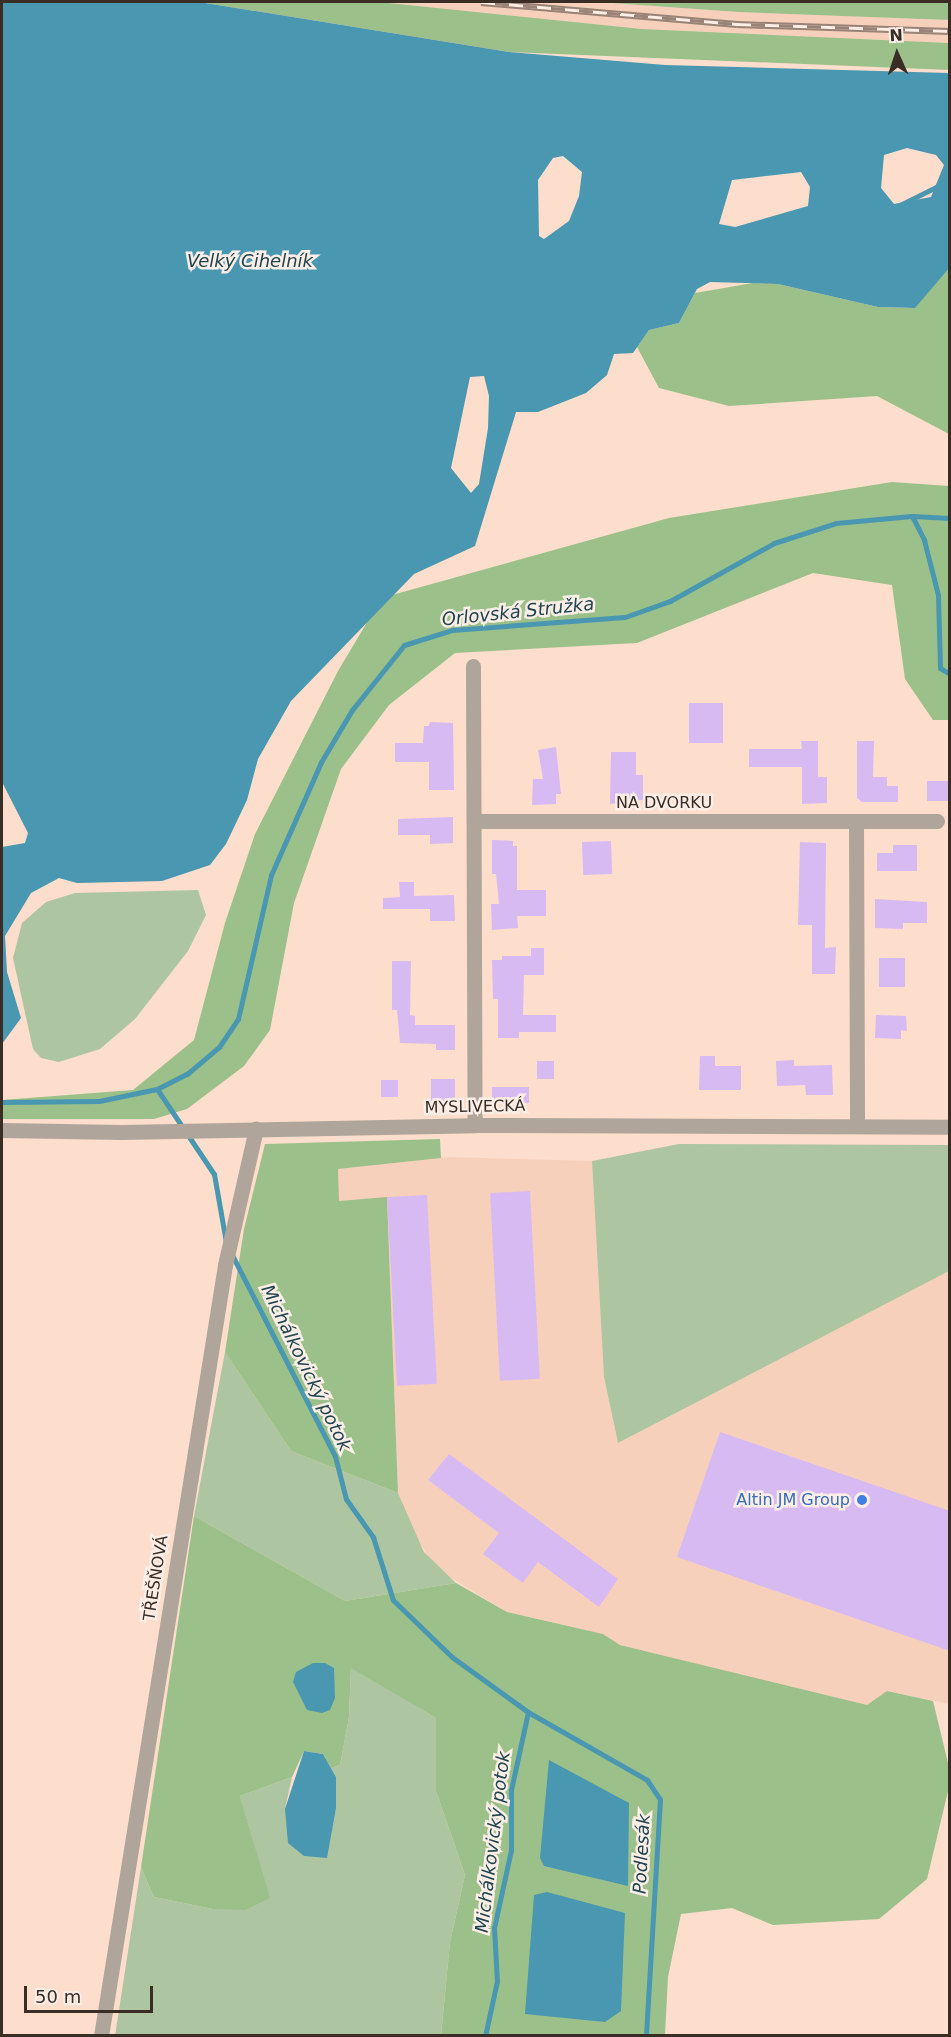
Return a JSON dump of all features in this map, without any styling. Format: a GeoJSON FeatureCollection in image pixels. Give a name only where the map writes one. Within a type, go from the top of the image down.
{"type":"FeatureCollection","features":[{"type":"Feature","properties":{"kind":"street"},"geometry":{"type":"LineString","coordinates":[[473,666],[475,1125]]}},
{"type":"Feature","properties":{"kind":"street","name":"NA DVORKU"},"geometry":{"type":"LineString","coordinates":[[474,821],[937,821]]}},
{"type":"Feature","properties":{"kind":"street"},"geometry":{"type":"LineString","coordinates":[[855,821],[856,1124]]}},
{"type":"Feature","properties":{"kind":"street","name":"MYSLIVECKÁ"},"geometry":{"type":"LineString","coordinates":[[2,1131],[159,1131],[475,1125],[856,1124],[950,1126]]}},
{"type":"Feature","properties":{"kind":"street","name":"TŘEŠŇOVÁ"},"geometry":{"type":"LineString","coordinates":[[101,2036],[225,1264],[256,1128]]}},
{"type":"Feature","properties":{"kind":"shaded area"},"geometry":{"type":"Polygon","coordinates":[[[379,2],[598,2],[738,12],[949,20],[949,43],[642,29],[379,2]]]}},
{"type":"Feature","properties":{"kind":"shaded area"},"geometry":{"type":"Polygon","coordinates":[[[449,1157],[592,1161],[604,1377],[618,1443],[949,1271],[949,1704],[887,1691],[867,1706],[620,1645],[603,1634],[507,1612],[435,1568],[409,1524],[398,1493],[387,1198],[338,1201],[338,1169],[449,1157]]]}},
{"type":"Feature","properties":{"kind":"green space"},"geometry":{"type":"Polygon","coordinates":[[[199,2],[379,2],[642,29],[949,43],[949,70],[509,52],[199,2]]]}},
{"type":"Feature","properties":{"kind":"green space"},"geometry":{"type":"Polygon","coordinates":[[[598,2],[949,2],[949,20],[738,12],[598,2]]]}},
{"type":"Feature","properties":{"kind":"green space"},"geometry":{"type":"Polygon","coordinates":[[[949,267],[949,434],[877,396],[729,406],[659,388],[637,347],[649,330],[679,323],[695,293],[753,283],[778,284],[878,307],[914,308],[949,267]]]}},
{"type":"Feature","properties":{"kind":"green space"},"geometry":{"type":"Polygon","coordinates":[[[892,482],[949,486],[949,720],[933,720],[905,679],[892,585],[813,573],[637,643],[455,653],[389,705],[341,769],[294,903],[270,1030],[244,1066],[187,1109],[154,1119],[2,1119],[2,1100],[133,1090],[194,1040],[225,923],[255,834],[338,671],[372,614],[392,595],[669,518],[892,482]]]}},
{"type":"Feature","properties":{"kind":"green space"},"geometry":{"type":"Polygon","coordinates":[[[198,890],[206,915],[188,951],[135,1019],[100,1049],[59,1062],[41,1058],[33,1049],[13,958],[22,923],[46,902],[75,893],[198,890]]]}},
{"type":"Feature","properties":{"kind":"green space"},"geometry":{"type":"Polygon","coordinates":[[[440,1139],[441,1158],[338,1169],[339,1201],[387,1197],[398,1493],[291,1451],[225,1352],[244,1229],[265,1144],[440,1139]]]}},
{"type":"Feature","properties":{"kind":"green space"},"geometry":{"type":"Polygon","coordinates":[[[679,1144],[949,1145],[949,1271],[618,1443],[604,1377],[592,1161],[679,1144]]]}},
{"type":"Feature","properties":{"kind":"green space"},"geometry":{"type":"Polygon","coordinates":[[[225,1352],[291,1451],[398,1493],[424,1552],[456,1583],[345,1601],[194,1516],[225,1352]]]}},
{"type":"Feature","properties":{"kind":"green space"},"geometry":{"type":"Polygon","coordinates":[[[194,1516],[345,1601],[456,1583],[507,1612],[603,1634],[620,1645],[867,1705],[887,1691],[933,1701],[949,1767],[949,1787],[927,1879],[879,1919],[773,1925],[732,1908],[681,1914],[668,1977],[665,2035],[441,2035],[450,1942],[465,1875],[436,1791],[436,1718],[351,1668],[349,1717],[340,1765],[331,1768],[323,1754],[304,1751],[292,1777],[240,1796],[270,1898],[245,1910],[213,1909],[154,1897],[141,1867],[194,1516]]]}},
{"type":"Feature","properties":{"kind":"green space"},"geometry":{"type":"Polygon","coordinates":[[[351,1667],[436,1718],[436,1791],[465,1875],[450,1942],[441,2035],[115,2036],[141,1867],[154,1897],[213,1909],[269,1898],[240,1796],[292,1777],[285,1809],[336,1777],[331,1768],[340,1765],[349,1717],[351,1667]]]}},
{"type":"Feature","properties":{"kind":"water","name":"Velký Cihelník"},"geometry":{"type":"Polygon","coordinates":[[[2,2],[199,2],[509,52],[665,65],[949,73],[950,267],[915,308],[878,307],[778,284],[710,282],[697,289],[679,323],[649,330],[633,353],[614,354],[607,375],[586,393],[538,412],[516,412],[475,546],[414,574],[291,701],[258,759],[247,800],[226,844],[210,865],[162,881],[77,883],[59,878],[31,893],[5,936],[7,972],[21,1018],[2,1044],[2,847],[25,843],[28,833],[2,782],[2,2]],[[907,148],[884,155],[881,188],[894,204],[931,197],[944,165],[936,155],[907,148]],[[563,156],[553,158],[538,180],[539,236],[544,239],[569,221],[579,196],[582,172],[563,156]],[[801,172],[732,180],[719,224],[735,227],[808,206],[810,187],[801,172]],[[484,376],[470,377],[451,468],[471,493],[479,484],[488,428],[489,396],[484,376]]]}},
{"type":"Feature","properties":{"kind":"water"},"geometry":{"type":"Polygon","coordinates":[[[313,1663],[325,1663],[334,1668],[335,1698],[330,1710],[322,1713],[307,1710],[293,1682],[296,1672],[313,1663]]]}},
{"type":"Feature","properties":{"kind":"water"},"geometry":{"type":"Polygon","coordinates":[[[304,1751],[323,1754],[336,1777],[336,1808],[327,1858],[304,1856],[288,1843],[285,1809],[304,1751]]]}},
{"type":"Feature","properties":{"kind":"water"},"geometry":{"type":"Polygon","coordinates":[[[549,1760],[629,1803],[628,1886],[544,1866],[540,1858],[549,1760]]]}},
{"type":"Feature","properties":{"kind":"water"},"geometry":{"type":"Polygon","coordinates":[[[547,1892],[625,1913],[621,2011],[605,2022],[525,2014],[534,1895],[547,1892]]]}},
{"type":"Feature","properties":{"kind":"building"},"geometry":{"type":"Polygon","coordinates":[[[689,703],[723,703],[723,743],[689,743],[689,703]]]}},
{"type":"Feature","properties":{"kind":"building"},"geometry":{"type":"Polygon","coordinates":[[[430,722],[453,723],[454,790],[429,790],[429,762],[395,762],[395,743],[423,743],[424,726],[429,726],[430,722]]]}},
{"type":"Feature","properties":{"kind":"building"},"geometry":{"type":"Polygon","coordinates":[[[801,741],[818,741],[818,777],[827,777],[827,803],[802,804],[802,767],[749,767],[749,749],[802,749],[801,741]]]}},
{"type":"Feature","properties":{"kind":"building"},"geometry":{"type":"Polygon","coordinates":[[[857,741],[874,741],[873,777],[887,777],[887,786],[898,786],[898,802],[862,802],[857,798],[857,741]]]}},
{"type":"Feature","properties":{"kind":"building"},"geometry":{"type":"Polygon","coordinates":[[[556,747],[561,794],[556,794],[556,804],[532,805],[533,779],[543,779],[538,750],[556,747]]]}},
{"type":"Feature","properties":{"kind":"building"},"geometry":{"type":"Polygon","coordinates":[[[611,752],[636,752],[636,775],[643,775],[643,800],[610,804],[611,752]]]}},
{"type":"Feature","properties":{"kind":"building"},"geometry":{"type":"Polygon","coordinates":[[[927,781],[950,781],[950,801],[927,801],[927,781]]]}},
{"type":"Feature","properties":{"kind":"building"},"geometry":{"type":"Polygon","coordinates":[[[453,817],[453,843],[430,844],[430,835],[398,835],[398,819],[453,817]]]}},
{"type":"Feature","properties":{"kind":"building"},"geometry":{"type":"Polygon","coordinates":[[[492,840],[513,841],[513,846],[517,846],[517,890],[546,890],[546,916],[517,916],[518,928],[492,930],[491,904],[499,904],[496,874],[492,874],[492,840]]]}},
{"type":"Feature","properties":{"kind":"building"},"geometry":{"type":"Polygon","coordinates":[[[611,841],[612,874],[583,875],[582,842],[611,841]]]}},
{"type":"Feature","properties":{"kind":"building"},"geometry":{"type":"Polygon","coordinates":[[[800,842],[826,843],[825,948],[836,947],[835,974],[812,974],[812,925],[798,925],[800,842]]]}},
{"type":"Feature","properties":{"kind":"building"},"geometry":{"type":"Polygon","coordinates":[[[893,845],[917,845],[917,871],[877,871],[877,853],[893,853],[893,845]]]}},
{"type":"Feature","properties":{"kind":"building"},"geometry":{"type":"Polygon","coordinates":[[[399,882],[414,882],[414,896],[454,895],[455,921],[430,921],[430,909],[383,909],[383,898],[400,897],[399,882]]]}},
{"type":"Feature","properties":{"kind":"building"},"geometry":{"type":"Polygon","coordinates":[[[875,899],[927,902],[927,923],[903,923],[903,929],[875,928],[875,899]]]}},
{"type":"Feature","properties":{"kind":"building"},"geometry":{"type":"Polygon","coordinates":[[[531,948],[544,948],[544,975],[524,975],[523,1015],[556,1015],[556,1032],[519,1032],[519,1038],[498,1038],[498,999],[493,999],[492,960],[502,960],[502,956],[531,956],[531,948]]]}},
{"type":"Feature","properties":{"kind":"building"},"geometry":{"type":"Polygon","coordinates":[[[879,958],[905,958],[905,987],[879,987],[879,958]]]}},
{"type":"Feature","properties":{"kind":"building"},"geometry":{"type":"Polygon","coordinates":[[[392,961],[411,961],[410,1015],[415,1016],[415,1025],[455,1025],[455,1050],[436,1050],[436,1044],[400,1043],[397,1010],[392,1010],[392,961]]]}},
{"type":"Feature","properties":{"kind":"building"},"geometry":{"type":"Polygon","coordinates":[[[876,1015],[906,1016],[907,1031],[901,1030],[901,1039],[875,1038],[876,1015]]]}},
{"type":"Feature","properties":{"kind":"building"},"geometry":{"type":"Polygon","coordinates":[[[700,1056],[715,1056],[715,1066],[741,1066],[741,1090],[699,1090],[700,1056]]]}},
{"type":"Feature","properties":{"kind":"building"},"geometry":{"type":"Polygon","coordinates":[[[794,1060],[794,1066],[832,1065],[833,1095],[806,1095],[805,1085],[777,1086],[776,1061],[794,1060]]]}},
{"type":"Feature","properties":{"kind":"building"},"geometry":{"type":"Polygon","coordinates":[[[537,1061],[554,1061],[554,1079],[537,1079],[537,1061]]]}},
{"type":"Feature","properties":{"kind":"building"},"geometry":{"type":"Polygon","coordinates":[[[431,1079],[455,1079],[455,1103],[431,1103],[431,1079]]]}},
{"type":"Feature","properties":{"kind":"building"},"geometry":{"type":"Polygon","coordinates":[[[381,1080],[398,1080],[398,1097],[381,1097],[381,1080]]]}},
{"type":"Feature","properties":{"kind":"building"},"geometry":{"type":"Polygon","coordinates":[[[492,1087],[529,1087],[529,1103],[492,1103],[492,1087]]]}},
{"type":"Feature","properties":{"kind":"building"},"geometry":{"type":"Polygon","coordinates":[[[530,1191],[540,1379],[500,1381],[490,1193],[530,1191]]]}},
{"type":"Feature","properties":{"kind":"building"},"geometry":{"type":"Polygon","coordinates":[[[427,1195],[437,1384],[397,1386],[387,1197],[427,1195]]]}},
{"type":"Feature","properties":{"kind":"building"},"geometry":{"type":"Polygon","coordinates":[[[720,1432],[950,1511],[950,1651],[677,1557],[720,1432]]]}},
{"type":"Feature","properties":{"kind":"building"},"geometry":{"type":"Polygon","coordinates":[[[449,1454],[618,1579],[599,1607],[538,1562],[523,1583],[483,1554],[499,1533],[428,1480],[449,1454]]]}},
{"type":"Feature","properties":{"kind":"waterway"},"geometry":{"type":"LineString","coordinates":[[900,205],[950,180]]}},
{"type":"Feature","properties":{"kind":"waterway"},"geometry":{"type":"LineString","coordinates":[[912,516],[950,518]]}},
{"type":"Feature","properties":{"kind":"waterway","name":"Orlovská Stružka"},"geometry":{"type":"LineString","coordinates":[[2,1102],[99,1101],[157,1089],[187,1074],[219,1047],[238,1019],[271,875],[321,762],[352,710],[404,645],[452,630],[625,617],[670,601],[774,543],[836,523],[912,516],[924,540],[938,595],[940,668],[950,674]]}},
{"type":"Feature","properties":{"kind":"waterway","name":"Michálkovický potok"},"geometry":{"type":"LineString","coordinates":[[157,1089],[214,1174],[226,1242]]}},
{"type":"Feature","properties":{"kind":"waterway","name":"Michálkovický potok"},"geometry":{"type":"LineString","coordinates":[[231,1253],[335,1456],[346,1499],[373,1537],[393,1600],[452,1657],[528,1712],[511,1790],[511,1850],[494,1928],[497,1981],[485,2036]]}},
{"type":"Feature","properties":{"kind":"waterway","name":"Podlesák"},"geometry":{"type":"LineString","coordinates":[[528,1712],[647,1780],[660,1799],[646,2036]]}},
{"type":"Feature","properties":{"kind":"railway"},"geometry":{"type":"LineString","coordinates":[[481,2],[737,24],[950,31]]}},
{"type":"Feature","properties":{"kind":"place","name":"Altin JM Group"},"geometry":{"type":"Point","coordinates":[862,1500]}}]}
